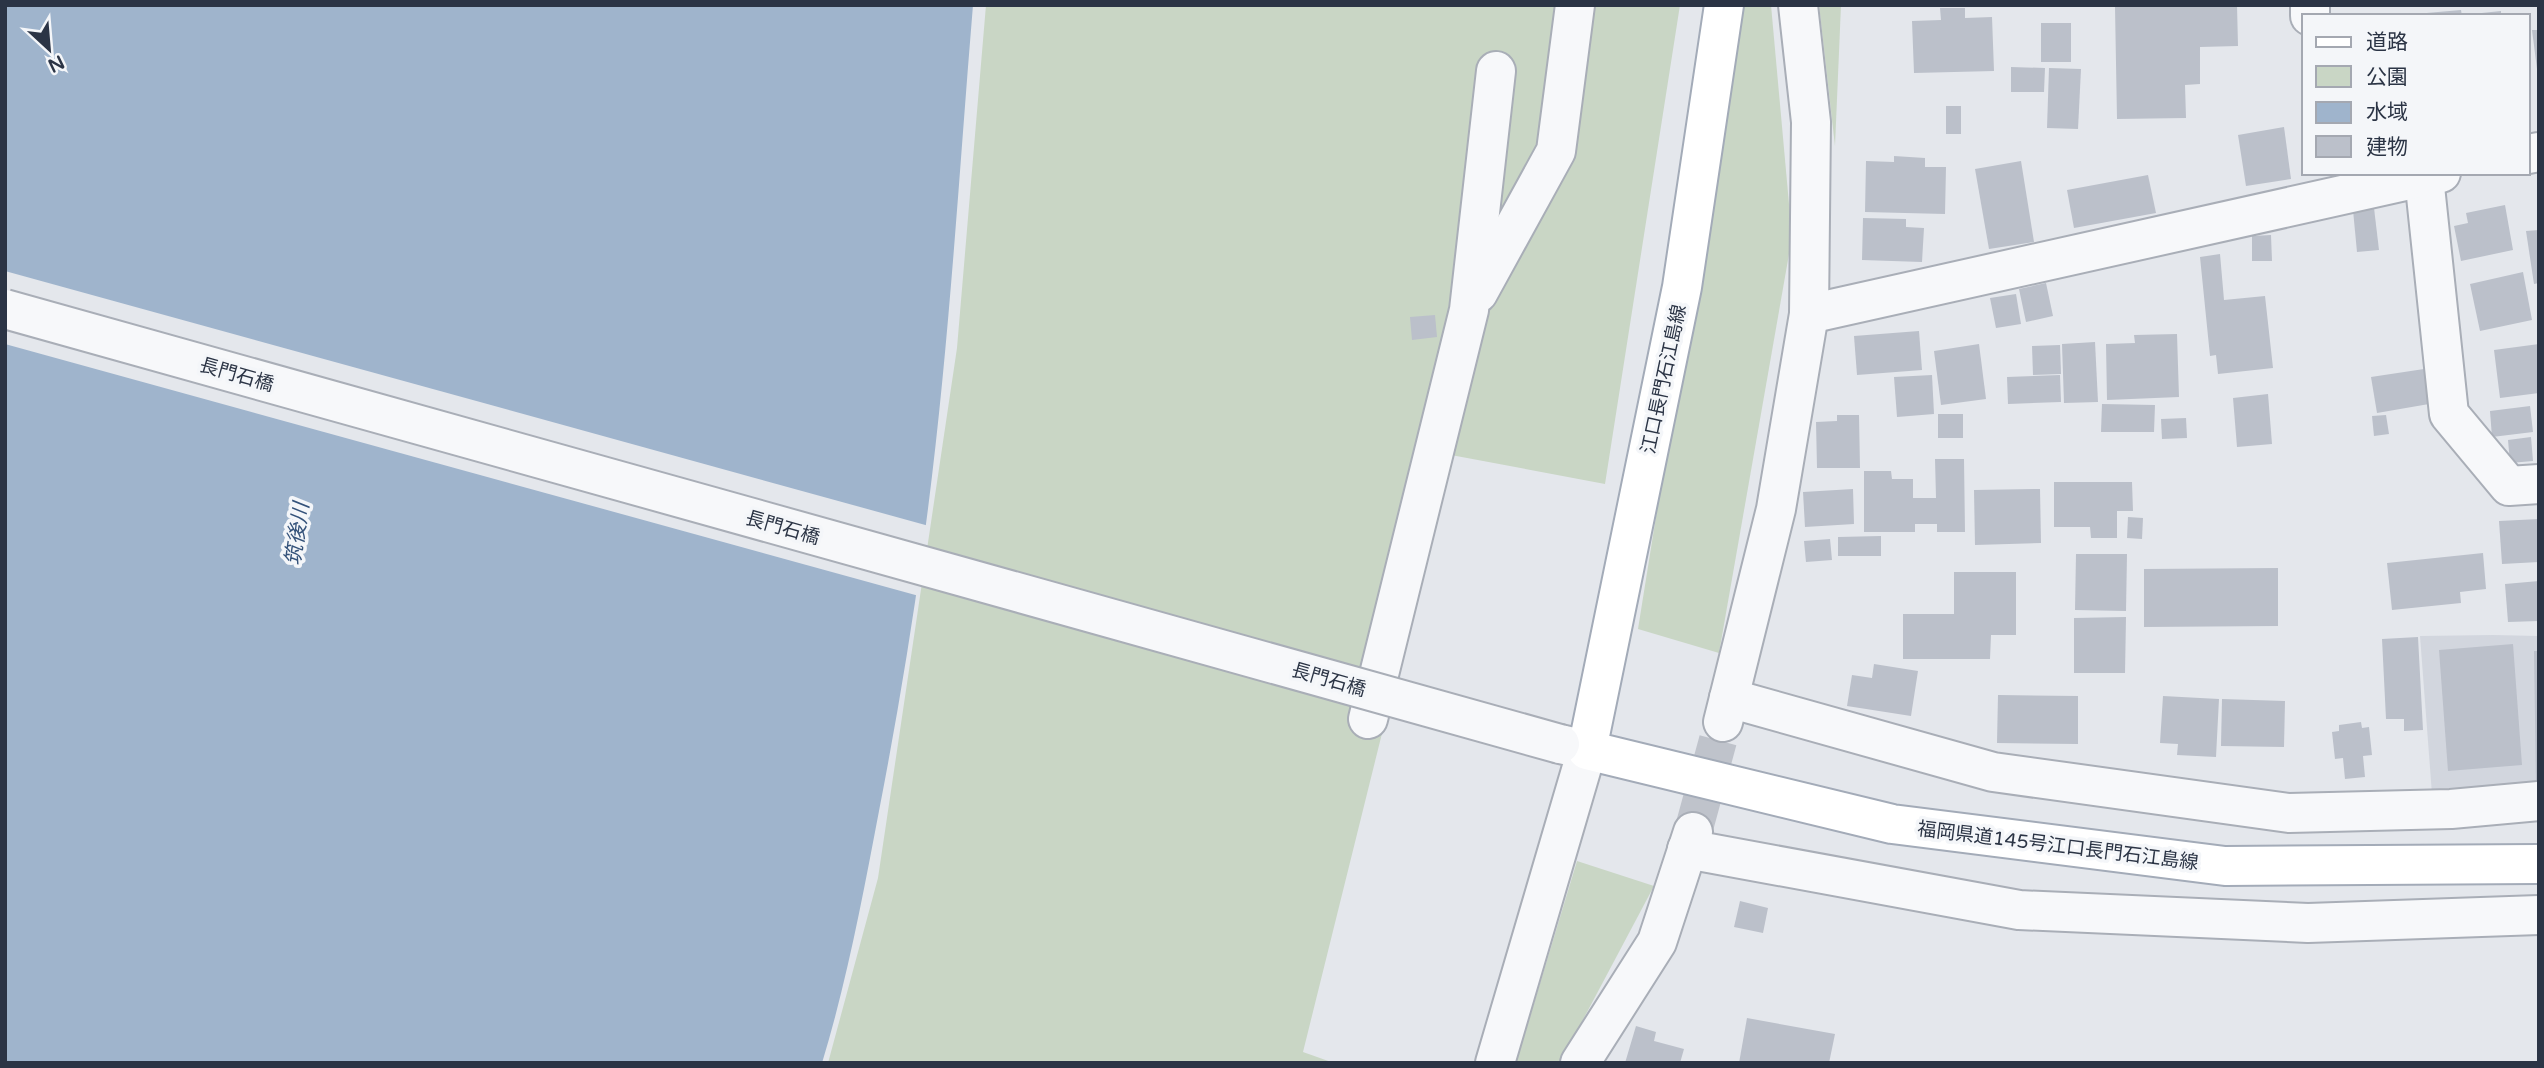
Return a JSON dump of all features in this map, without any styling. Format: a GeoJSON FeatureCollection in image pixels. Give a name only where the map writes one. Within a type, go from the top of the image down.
{"type":"FeatureCollection","features":[{"type":"Feature","properties":{"kind":"main road","name":"江口長門石江島線"},"geometry":{"type":"LineString","coordinates":[[1574,747],[1682,287],[1724,5]]}},
{"type":"Feature","properties":{"kind":"main road","name":"福岡県道145号江口長門石江島線"},"geometry":{"type":"LineString","coordinates":[[1574,747],[1892,824],[2224,866],[2539,863]]}},
{"type":"Feature","properties":{"kind":"street"},"geometry":{"type":"LineString","coordinates":[[1469,310],[1556,151],[1575,5]]}},
{"type":"Feature","properties":{"kind":"street"},"geometry":{"type":"LineString","coordinates":[[1798,5],[1811,122],[1809,314],[1776,509],[1726,710],[1993,772],[2289,813],[2451,809],[2539,801]]}},
{"type":"Feature","properties":{"kind":"street"},"geometry":{"type":"LineString","coordinates":[[1368,719],[1469,310],[1496,71]]}},
{"type":"Feature","properties":{"kind":"street"},"geometry":{"type":"LineString","coordinates":[[1809,314],[2314,187],[2432,175],[2449,414],[2509,486],[2539,484]]}},
{"type":"Feature","properties":{"kind":"street","name":"長門石橋"},"geometry":{"type":"LineString","coordinates":[[5,309],[1574,747]]}},
{"type":"Feature","properties":{"kind":"street"},"geometry":{"type":"LineString","coordinates":[[1495,1063],[1574,747]]}},
{"type":"Feature","properties":{"kind":"street"},"geometry":{"type":"LineString","coordinates":[[1580,1063],[1657,942],[1690,841],[2019,911],[2308,923],[2539,915]]}},
{"type":"Feature","properties":{"kind":"shaded area"},"geometry":{"type":"Polygon","coordinates":[[[2420,636],[2539,636],[2539,790],[2432,794],[2420,636]]]}},
{"type":"Feature","properties":{"kind":"green space"},"geometry":{"type":"Polygon","coordinates":[[[986,5],[1680,5],[1605,484],[1451,455],[1303,1052],[1334,1063],[828,1063],[878,878],[957,348],[986,5]]]}},
{"type":"Feature","properties":{"kind":"green space"},"geometry":{"type":"Polygon","coordinates":[[[1738,5],[1771,5],[1792,237],[1719,653],[1638,629],[1738,5]]]}},
{"type":"Feature","properties":{"kind":"green space"},"geometry":{"type":"Polygon","coordinates":[[[1819,5],[1841,5],[1835,146],[1819,5]]]}},
{"type":"Feature","properties":{"kind":"green space"},"geometry":{"type":"Polygon","coordinates":[[[1577,861],[1654,886],[1560,1063],[1516,1063],[1577,861]]]}},
{"type":"Feature","properties":{"kind":"water","name":"筑後川"},"geometry":{"type":"Polygon","coordinates":[[[5,5],[973,5],[946,344],[918,579],[867,874],[847,969],[822,1063],[5,1063],[5,5]]]}},
{"type":"Feature","properties":{"kind":"pier"},"geometry":{"type":"Polygon","coordinates":[[[5,271],[929,526],[919,596],[5,344],[5,271]]]}},
{"type":"Feature","properties":{"kind":"building"},"geometry":{"type":"Polygon","coordinates":[[[2237,5],[2238,46],[2200,47],[2200,84],[2185,85],[2186,118],[2117,119],[2115,7],[2237,5]]]}},
{"type":"Feature","properties":{"kind":"building"},"geometry":{"type":"Polygon","coordinates":[[[1940,8],[1965,8],[1965,18],[1992,17],[1994,71],[1914,73],[1912,21],[1941,20],[1940,8]]]}},
{"type":"Feature","properties":{"kind":"building"},"geometry":{"type":"Polygon","coordinates":[[[2461,10],[2462,14],[2415,14],[2461,10]]]}},
{"type":"Feature","properties":{"kind":"building"},"geometry":{"type":"Polygon","coordinates":[[[2501,11],[2501,14],[2472,14],[2501,11]]]}},
{"type":"Feature","properties":{"kind":"building"},"geometry":{"type":"Polygon","coordinates":[[[2041,23],[2071,23],[2071,62],[2041,62],[2041,23]]]}},
{"type":"Feature","properties":{"kind":"building"},"geometry":{"type":"Polygon","coordinates":[[[2532,30],[2539,30],[2539,69],[2537,69],[2532,30]]]}},
{"type":"Feature","properties":{"kind":"building"},"geometry":{"type":"Polygon","coordinates":[[[2011,67],[2045,68],[2044,92],[2011,92],[2011,67]]]}},
{"type":"Feature","properties":{"kind":"building"},"geometry":{"type":"Polygon","coordinates":[[[2049,68],[2081,69],[2078,129],[2047,128],[2049,68]]]}},
{"type":"Feature","properties":{"kind":"building"},"geometry":{"type":"Polygon","coordinates":[[[1946,106],[1961,106],[1961,134],[1946,134],[1946,106]]]}},
{"type":"Feature","properties":{"kind":"building"},"geometry":{"type":"Polygon","coordinates":[[[2284,127],[2291,179],[2246,186],[2238,135],[2284,127]]]}},
{"type":"Feature","properties":{"kind":"building"},"geometry":{"type":"Polygon","coordinates":[[[1894,156],[1925,158],[1925,167],[1946,167],[1945,214],[1865,212],[1866,161],[1894,162],[1894,156]]]}},
{"type":"Feature","properties":{"kind":"building"},"geometry":{"type":"Polygon","coordinates":[[[2021,161],[2034,242],[1989,249],[1975,169],[2021,161]]]}},
{"type":"Feature","properties":{"kind":"building"},"geometry":{"type":"Polygon","coordinates":[[[2148,175],[2156,213],[2074,228],[2067,190],[2148,175]]]}},
{"type":"Feature","properties":{"kind":"building"},"geometry":{"type":"Polygon","coordinates":[[[2505,205],[2513,250],[2461,261],[2454,226],[2468,223],[2466,213],[2505,205]]]}},
{"type":"Feature","properties":{"kind":"building"},"geometry":{"type":"Polygon","coordinates":[[[2374,208],[2379,250],[2357,252],[2353,210],[2374,208]]]}},
{"type":"Feature","properties":{"kind":"building"},"geometry":{"type":"Polygon","coordinates":[[[1863,218],[1906,219],[1906,227],[1924,228],[1922,262],[1862,260],[1863,218]]]}},
{"type":"Feature","properties":{"kind":"building"},"geometry":{"type":"Polygon","coordinates":[[[2539,230],[2539,283],[2534,284],[2526,231],[2539,230]]]}},
{"type":"Feature","properties":{"kind":"building"},"geometry":{"type":"Polygon","coordinates":[[[2271,235],[2272,261],[2252,261],[2252,236],[2271,235]]]}},
{"type":"Feature","properties":{"kind":"building"},"geometry":{"type":"Polygon","coordinates":[[[2220,254],[2224,300],[2265,296],[2273,368],[2218,374],[2216,355],[2210,356],[2200,257],[2220,254]]]}},
{"type":"Feature","properties":{"kind":"building"},"geometry":{"type":"Polygon","coordinates":[[[2523,272],[2532,320],[2480,331],[2470,284],[2523,272]]]}},
{"type":"Feature","properties":{"kind":"building"},"geometry":{"type":"Polygon","coordinates":[[[2046,283],[2053,316],[2026,322],[2019,289],[2046,283]]]}},
{"type":"Feature","properties":{"kind":"building"},"geometry":{"type":"Polygon","coordinates":[[[2016,294],[2021,324],[1996,328],[1990,298],[2016,294]]]}},
{"type":"Feature","properties":{"kind":"building"},"geometry":{"type":"Polygon","coordinates":[[[1435,315],[1437,337],[1412,340],[1410,317],[1435,315]]]}},
{"type":"Feature","properties":{"kind":"building"},"geometry":{"type":"Polygon","coordinates":[[[1919,331],[1922,370],[1857,375],[1854,336],[1919,331]]]}},
{"type":"Feature","properties":{"kind":"building"},"geometry":{"type":"Polygon","coordinates":[[[2177,334],[2179,397],[2107,400],[2106,344],[2135,343],[2134,335],[2177,334]]]}},
{"type":"Feature","properties":{"kind":"building"},"geometry":{"type":"Polygon","coordinates":[[[2095,342],[2098,402],[2064,403],[2062,344],[2095,342]]]}},
{"type":"Feature","properties":{"kind":"building"},"geometry":{"type":"Polygon","coordinates":[[[1979,344],[1986,399],[1941,405],[1934,351],[1979,344]]]}},
{"type":"Feature","properties":{"kind":"building"},"geometry":{"type":"Polygon","coordinates":[[[2539,344],[2539,393],[2500,398],[2494,350],[2539,344]]]}},
{"type":"Feature","properties":{"kind":"building"},"geometry":{"type":"Polygon","coordinates":[[[2060,345],[2061,374],[2033,375],[2032,346],[2060,345]]]}},
{"type":"Feature","properties":{"kind":"building"},"geometry":{"type":"Polygon","coordinates":[[[2424,369],[2429,404],[2377,413],[2371,377],[2424,369]]]}},
{"type":"Feature","properties":{"kind":"building"},"geometry":{"type":"Polygon","coordinates":[[[1932,375],[1934,414],[1897,417],[1894,377],[1932,375]]]}},
{"type":"Feature","properties":{"kind":"building"},"geometry":{"type":"Polygon","coordinates":[[[2060,375],[2061,402],[2008,404],[2007,377],[2060,375]]]}},
{"type":"Feature","properties":{"kind":"building"},"geometry":{"type":"Polygon","coordinates":[[[2268,394],[2272,444],[2237,447],[2233,398],[2268,394]]]}},
{"type":"Feature","properties":{"kind":"building"},"geometry":{"type":"Polygon","coordinates":[[[2102,404],[2155,405],[2154,432],[2101,432],[2102,404]]]}},
{"type":"Feature","properties":{"kind":"building"},"geometry":{"type":"Polygon","coordinates":[[[2530,406],[2533,432],[2492,437],[2490,411],[2530,406]]]}},
{"type":"Feature","properties":{"kind":"building"},"geometry":{"type":"Polygon","coordinates":[[[1938,414],[1963,414],[1963,438],[1938,438],[1938,414]]]}},
{"type":"Feature","properties":{"kind":"building"},"geometry":{"type":"Polygon","coordinates":[[[1837,415],[1859,415],[1860,468],[1817,468],[1816,422],[1837,421],[1837,415]]]}},
{"type":"Feature","properties":{"kind":"building"},"geometry":{"type":"Polygon","coordinates":[[[2386,415],[2389,434],[2374,436],[2372,416],[2386,415]]]}},
{"type":"Feature","properties":{"kind":"building"},"geometry":{"type":"Polygon","coordinates":[[[2186,418],[2187,438],[2162,439],[2161,419],[2186,418]]]}},
{"type":"Feature","properties":{"kind":"building"},"geometry":{"type":"Polygon","coordinates":[[[2531,437],[2533,461],[2510,463],[2508,440],[2531,437]]]}},
{"type":"Feature","properties":{"kind":"building"},"geometry":{"type":"Polygon","coordinates":[[[1935,459],[1964,459],[1965,532],[1937,532],[1937,524],[1915,524],[1915,532],[1864,532],[1864,471],[1891,471],[1892,479],[1913,479],[1913,498],[1936,498],[1935,459]]]}},
{"type":"Feature","properties":{"kind":"building"},"geometry":{"type":"Polygon","coordinates":[[[2054,482],[2132,482],[2133,511],[2117,511],[2117,538],[2091,538],[2090,527],[2054,527],[2054,482]]]}},
{"type":"Feature","properties":{"kind":"building"},"geometry":{"type":"Polygon","coordinates":[[[1853,489],[1854,524],[1805,527],[1803,492],[1853,489]]]}},
{"type":"Feature","properties":{"kind":"building"},"geometry":{"type":"Polygon","coordinates":[[[2040,489],[2041,543],[1975,545],[1974,490],[2040,489]]]}},
{"type":"Feature","properties":{"kind":"building"},"geometry":{"type":"Polygon","coordinates":[[[2128,517],[2143,518],[2142,539],[2127,538],[2128,517]]]}},
{"type":"Feature","properties":{"kind":"building"},"geometry":{"type":"Polygon","coordinates":[[[2539,519],[2539,562],[2502,564],[2499,521],[2539,519]]]}},
{"type":"Feature","properties":{"kind":"building"},"geometry":{"type":"Polygon","coordinates":[[[1881,536],[1881,556],[1838,556],[1838,537],[1881,536]]]}},
{"type":"Feature","properties":{"kind":"building"},"geometry":{"type":"Polygon","coordinates":[[[1830,539],[1832,560],[1806,562],[1804,541],[1830,539]]]}},
{"type":"Feature","properties":{"kind":"building"},"geometry":{"type":"Polygon","coordinates":[[[2483,553],[2486,589],[2460,592],[2461,603],[2392,610],[2387,563],[2483,553]]]}},
{"type":"Feature","properties":{"kind":"building"},"geometry":{"type":"Polygon","coordinates":[[[2076,554],[2127,554],[2126,611],[2075,610],[2076,554]]]}},
{"type":"Feature","properties":{"kind":"building"},"geometry":{"type":"Polygon","coordinates":[[[2278,568],[2278,626],[2144,627],[2144,569],[2278,568]]]}},
{"type":"Feature","properties":{"kind":"building"},"geometry":{"type":"Polygon","coordinates":[[[1954,572],[2016,572],[2016,635],[1991,635],[1990,659],[1903,659],[1903,614],[1954,614],[1954,572]]]}},
{"type":"Feature","properties":{"kind":"building"},"geometry":{"type":"Polygon","coordinates":[[[2539,581],[2539,621],[2508,622],[2505,584],[2539,581]]]}},
{"type":"Feature","properties":{"kind":"building"},"geometry":{"type":"Polygon","coordinates":[[[2126,617],[2125,673],[2074,673],[2074,618],[2126,617]]]}},
{"type":"Feature","properties":{"kind":"building"},"geometry":{"type":"Polygon","coordinates":[[[2418,637],[2423,730],[2404,731],[2404,719],[2386,719],[2382,639],[2418,637]]]}},
{"type":"Feature","properties":{"kind":"building"},"geometry":{"type":"Polygon","coordinates":[[[2513,644],[2522,765],[2448,771],[2439,650],[2513,644]]]}},
{"type":"Feature","properties":{"kind":"building"},"geometry":{"type":"Polygon","coordinates":[[[2534,651],[2539,651],[2539,783],[2536,784],[2534,651]]]}},
{"type":"Feature","properties":{"kind":"building"},"geometry":{"type":"Polygon","coordinates":[[[1874,664],[1918,671],[1911,716],[1847,706],[1852,675],[1872,678],[1874,664]]]}},
{"type":"Feature","properties":{"kind":"building"},"geometry":{"type":"Polygon","coordinates":[[[1998,695],[2078,696],[2078,744],[1997,743],[1998,695]]]}},
{"type":"Feature","properties":{"kind":"building"},"geometry":{"type":"Polygon","coordinates":[[[2163,696],[2219,699],[2216,757],[2177,755],[2178,744],[2160,743],[2163,696]]]}},
{"type":"Feature","properties":{"kind":"building"},"geometry":{"type":"Polygon","coordinates":[[[2222,699],[2285,701],[2284,747],[2221,746],[2222,699]]]}},
{"type":"Feature","properties":{"kind":"building"},"geometry":{"type":"Polygon","coordinates":[[[2361,722],[2362,728],[2369,727],[2372,755],[2363,756],[2365,777],[2345,779],[2343,758],[2335,759],[2332,732],[2339,731],[2339,725],[2361,722]]]}},
{"type":"Feature","properties":{"kind":"building"},"geometry":{"type":"Polygon","coordinates":[[[1740,901],[1768,908],[1763,933],[1734,927],[1740,901]]]}},
{"type":"Feature","properties":{"kind":"building"},"geometry":{"type":"Polygon","coordinates":[[[1747,1018],[1835,1034],[1829,1063],[1739,1063],[1747,1018]]]}},
{"type":"Feature","properties":{"kind":"building"},"geometry":{"type":"Polygon","coordinates":[[[1636,1026],[1656,1032],[1654,1041],[1684,1049],[1680,1063],[1625,1063],[1636,1026]]]}},
{"type":"Feature","properties":{"kind":"tunnel"},"geometry":{"type":"LineString","coordinates":[[1693,832],[1723,722]]}}]}
